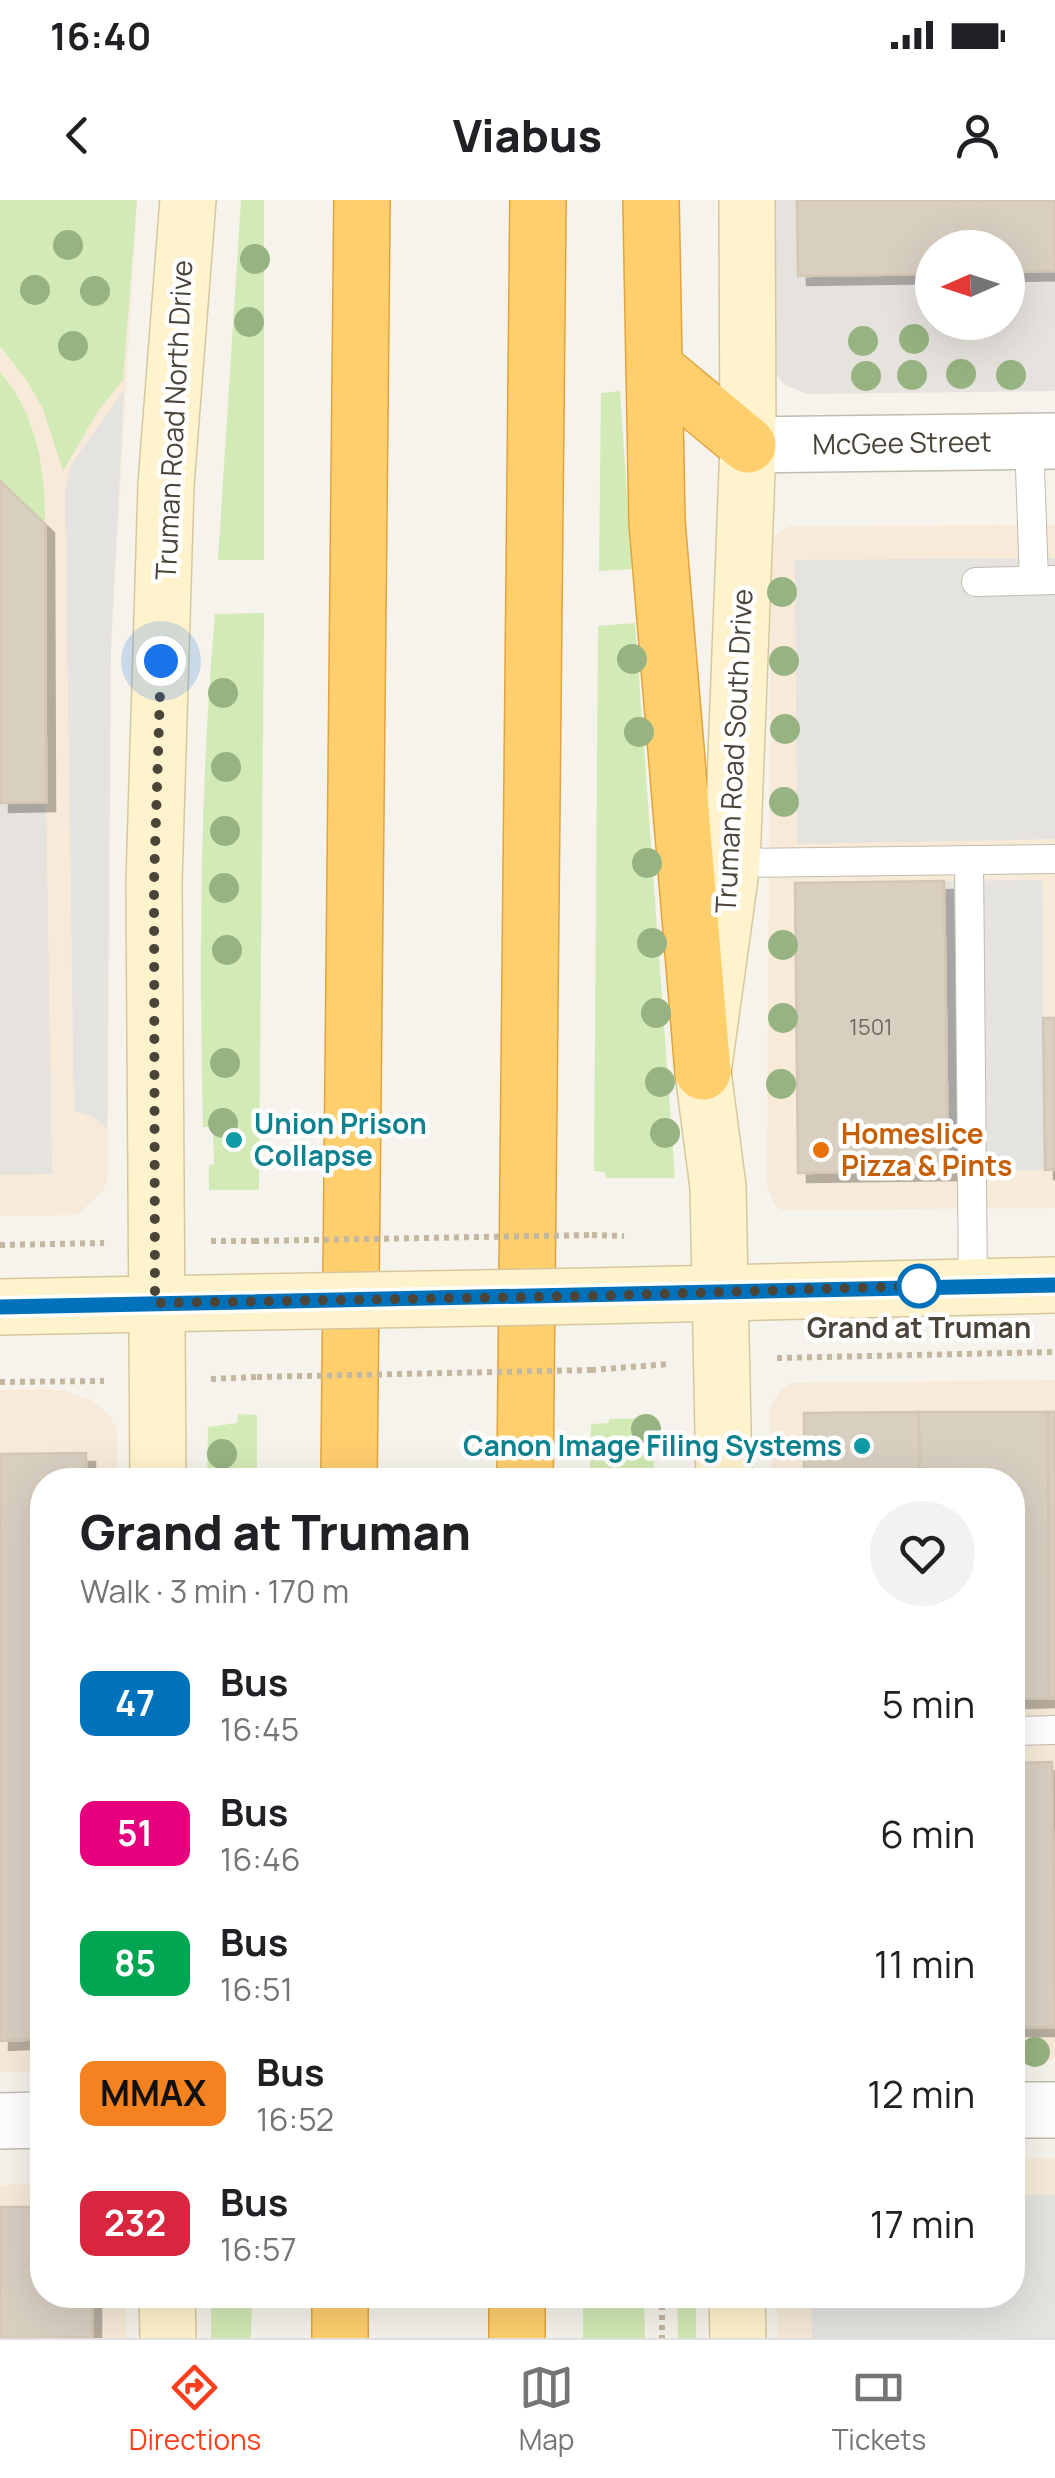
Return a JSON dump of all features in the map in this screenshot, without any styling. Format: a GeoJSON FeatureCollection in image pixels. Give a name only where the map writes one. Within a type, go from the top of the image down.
{"type":"FeatureCollection","features":[{"type":"Feature","properties":{"kind":"highway"},"geometry":{"type":"LineString","coordinates":[[348,1468],[362,200]]}},
{"type":"Feature","properties":{"kind":"highway"},"geometry":{"type":"LineString","coordinates":[[525,1468],[538,200]]}},
{"type":"Feature","properties":{"kind":"highway"},"geometry":{"type":"LineString","coordinates":[[652,200],[657,522],[703,1072]]}},
{"type":"Feature","properties":{"kind":"highway"},"geometry":{"type":"LineString","coordinates":[[654,367],[748,445]]}},
{"type":"Feature","properties":{"kind":"highway"},"geometry":{"type":"LineString","coordinates":[[340,2308],[340,2338]]}},
{"type":"Feature","properties":{"kind":"highway"},"geometry":{"type":"LineString","coordinates":[[516,2338],[517,2308]]}},
{"type":"Feature","properties":{"kind":"main road","name":"Truman Road North Drive"},"geometry":{"type":"LineString","coordinates":[[158,1468],[154,882],[166,485],[188,200]]}},
{"type":"Feature","properties":{"kind":"main road","name":"Truman Road South Drive"},"geometry":{"type":"LineString","coordinates":[[724,1468],[718,1188],[703,1072],[732,863],[748,445],[747,200]]}},
{"type":"Feature","properties":{"kind":"main road"},"geometry":{"type":"LineString","coordinates":[[0,1307],[1055,1285]]}},
{"type":"Feature","properties":{"kind":"main road"},"geometry":{"type":"LineString","coordinates":[[167,2308],[168,2338]]}},
{"type":"Feature","properties":{"kind":"main road"},"geometry":{"type":"LineString","coordinates":[[737,2308],[738,2338]]}},
{"type":"Feature","properties":{"kind":"street","name":"McGee Street"},"geometry":{"type":"LineString","coordinates":[[748,445],[1042,441]]}},
{"type":"Feature","properties":{"kind":"street"},"geometry":{"type":"LineString","coordinates":[[1025,2110],[1055,2110]]}},
{"type":"Feature","properties":{"kind":"street"},"geometry":{"type":"LineString","coordinates":[[0,2120],[30,2120]]}},
{"type":"Feature","properties":{"kind":"lane"},"geometry":{"type":"LineString","coordinates":[[976,582],[1044,580],[1042,441]]}},
{"type":"Feature","properties":{"kind":"lane"},"geometry":{"type":"LineString","coordinates":[[732,863],[1055,859]]}},
{"type":"Feature","properties":{"kind":"lane"},"geometry":{"type":"LineString","coordinates":[[969,860],[973,1286]]}},
{"type":"Feature","properties":{"kind":"lane"},"geometry":{"type":"LineString","coordinates":[[1025,1730],[1055,1730]]}},
{"type":"Feature","properties":{"kind":"path"},"geometry":{"type":"LineString","coordinates":[[254,1240],[592,1236]]}},
{"type":"Feature","properties":{"kind":"path"},"geometry":{"type":"LineString","coordinates":[[0,1245],[77,1244]]}},
{"type":"Feature","properties":{"kind":"path"},"geometry":{"type":"LineString","coordinates":[[257,1377],[591,1370],[866,1354],[1055,1352]]}},
{"type":"Feature","properties":{"kind":"path"},"geometry":{"type":"LineString","coordinates":[[662,2308],[662,2338]]}},
{"type":"Feature","properties":{"kind":"shaded area"},"geometry":{"type":"Polygon","coordinates":[[[0,200],[137,200],[111,646],[108,1177],[104,1189],[77,1215],[0,1216],[0,200]]]}},
{"type":"Feature","properties":{"kind":"shaded area"},"geometry":{"type":"Polygon","coordinates":[[[771,200],[1055,200],[1055,391],[808,394],[785,385],[777,376],[771,200]]]}},
{"type":"Feature","properties":{"kind":"shaded area"},"geometry":{"type":"Polygon","coordinates":[[[124,390],[111,646],[107,1129],[94,1117],[74,1111],[65,492],[70,466],[124,390]]]}},
{"type":"Feature","properties":{"kind":"shaded area"},"geometry":{"type":"Polygon","coordinates":[[[1055,525],[1055,1208],[781,1210],[767,1188],[771,548],[775,536],[790,526],[1055,525]]]}},
{"type":"Feature","properties":{"kind":"shaded area"},"geometry":{"type":"Polygon","coordinates":[[[1055,558],[1055,839],[797,844],[795,560],[1055,558]]]}},
{"type":"Feature","properties":{"kind":"shaded area"},"geometry":{"type":"Polygon","coordinates":[[[46,802],[52,1174],[0,1175],[0,803],[46,802]]]}},
{"type":"Feature","properties":{"kind":"shaded area"},"geometry":{"type":"Polygon","coordinates":[[[1042,880],[1045,1170],[948,1171],[944,881],[1042,880]]]}},
{"type":"Feature","properties":{"kind":"shaded area"},"geometry":{"type":"Polygon","coordinates":[[[1055,1380],[1055,2060],[1025,2061],[1025,1468],[771,1468],[770,1409],[780,1391],[792,1383],[1055,1380]]]}},
{"type":"Feature","properties":{"kind":"shaded area"},"geometry":{"type":"Polygon","coordinates":[[[0,1390],[66,1391],[93,1401],[110,1416],[117,1432],[117,1468],[30,1468],[30,2072],[0,2072],[0,1390]]]}},
{"type":"Feature","properties":{"kind":"shaded area"},"geometry":{"type":"Polygon","coordinates":[[[1055,2158],[1055,2338],[778,2338],[777,2308],[1025,2308],[1025,2159],[1055,2158]]]}},
{"type":"Feature","properties":{"kind":"shaded area"},"geometry":{"type":"Polygon","coordinates":[[[30,2184],[30,2308],[126,2308],[126,2338],[0,2338],[0,2185],[30,2184]]]}},
{"type":"Feature","properties":{"kind":"shaded area"},"geometry":{"type":"Polygon","coordinates":[[[1025,2195],[1055,2195],[1055,2338],[812,2338],[811,2308],[1025,2308],[1025,2195]]]}},
{"type":"Feature","properties":{"kind":"green space"},"geometry":{"type":"Polygon","coordinates":[[[0,200],[137,200],[123,380],[98,411],[63,471],[43,409],[0,346],[0,200]]]}},
{"type":"Feature","properties":{"kind":"green space"},"geometry":{"type":"Polygon","coordinates":[[[241,200],[264,200],[264,560],[218,560],[241,200]]]}},
{"type":"Feature","properties":{"kind":"green space"},"geometry":{"type":"Polygon","coordinates":[[[0,372],[23,406],[36,443],[45,524],[0,481],[0,372]]]}},
{"type":"Feature","properties":{"kind":"green space"},"geometry":{"type":"Polygon","coordinates":[[[620,391],[632,569],[599,571],[601,393],[620,391]]]}},
{"type":"Feature","properties":{"kind":"green space"},"geometry":{"type":"Polygon","coordinates":[[[264,613],[259,1190],[209,1190],[209,1165],[214,1164],[213,1127],[203,1127],[201,934],[206,743],[215,614],[264,613]]]}},
{"type":"Feature","properties":{"kind":"green space"},"geometry":{"type":"Polygon","coordinates":[[[635,623],[675,1178],[606,1178],[605,1172],[594,1171],[598,626],[635,623]]]}},
{"type":"Feature","properties":{"kind":"green space"},"geometry":{"type":"Polygon","coordinates":[[[238,1414],[257,1415],[257,1468],[207,1468],[208,1427],[237,1423],[238,1414]]]}},
{"type":"Feature","properties":{"kind":"green space"},"geometry":{"type":"Polygon","coordinates":[[[653,1418],[654,1468],[590,1468],[591,1424],[609,1423],[609,1419],[653,1418]]]}},
{"type":"Feature","properties":{"kind":"green space"},"geometry":{"type":"Polygon","coordinates":[[[211,2308],[252,2308],[251,2338],[211,2338],[211,2308]]]}},
{"type":"Feature","properties":{"kind":"green space"},"geometry":{"type":"Polygon","coordinates":[[[583,2308],[644,2308],[645,2338],[583,2338],[583,2308]]]}},
{"type":"Feature","properties":{"kind":"green space"},"geometry":{"type":"Polygon","coordinates":[[[677,2308],[696,2308],[696,2338],[678,2338],[677,2308]]]}},
{"type":"Feature","properties":{"kind":"building"},"geometry":{"type":"Polygon","coordinates":[[[797,200],[1055,200],[1055,271],[1025,272],[1025,230],[915,230],[915,274],[798,276],[797,200]]]}},
{"type":"Feature","properties":{"kind":"building"},"geometry":{"type":"Polygon","coordinates":[[[0,481],[45,524],[46,802],[0,803],[0,481]]]}},
{"type":"Feature","properties":{"kind":"building"},"geometry":{"type":"Polygon","coordinates":[[[944,881],[948,1171],[798,1173],[795,883],[944,881]]]}},
{"type":"Feature","properties":{"kind":"building"},"geometry":{"type":"Polygon","coordinates":[[[1043,1018],[1055,1018],[1055,1169],[1045,1170],[1043,1018]]]}},
{"type":"Feature","properties":{"kind":"building","name":"Canon Image Filing Systems"},"geometry":{"type":"Polygon","coordinates":[[[919,1412],[920,1468],[804,1468],[804,1413],[919,1412]]]}},
{"type":"Feature","properties":{"kind":"building"},"geometry":{"type":"Polygon","coordinates":[[[919,1412],[1048,1412],[1049,1698],[1025,1699],[1025,1468],[920,1468],[919,1412]]]}},
{"type":"Feature","properties":{"kind":"building"},"geometry":{"type":"Polygon","coordinates":[[[1048,1412],[1055,1412],[1055,1698],[1049,1698],[1048,1412]]]}},
{"type":"Feature","properties":{"kind":"building"},"geometry":{"type":"Polygon","coordinates":[[[86,1453],[86,1468],[30,1468],[30,2040],[0,2041],[0,1454],[86,1453]]]}},
{"type":"Feature","properties":{"kind":"building"},"geometry":{"type":"Polygon","coordinates":[[[1052,1762],[1055,2027],[1025,2027],[1025,1763],[1052,1762]]]}},
{"type":"Feature","properties":{"kind":"building"},"geometry":{"type":"Polygon","coordinates":[[[0,2207],[30,2207],[30,2308],[92,2308],[92,2338],[0,2338],[0,2207]]]}},
{"type":"Feature","properties":{"kind":"bus line","name":"47"},"geometry":{"type":"LineString","coordinates":[[0,1307],[1055,1285]]}},
{"type":"Feature","properties":{"kind":"place","name":"Union Prison Collapse"},"geometry":{"type":"Point","coordinates":[234,1140]}},
{"type":"Feature","properties":{"kind":"place","name":"Homeslice Pizza & Pints"},"geometry":{"type":"Point","coordinates":[821,1150]}},
{"type":"Feature","properties":{"kind":"place","name":"Grand at Truman"},"geometry":{"type":"Point","coordinates":[919,1286]}},
{"type":"Feature","properties":{"kind":"place","name":"Canon Image Filing Systems"},"geometry":{"type":"Point","coordinates":[862,1446]}},
{"type":"Feature","properties":{"kind":"route"},"geometry":{"type":"LineString","coordinates":[[161,661],[154,882],[155,1303],[919,1286]]}}]}
